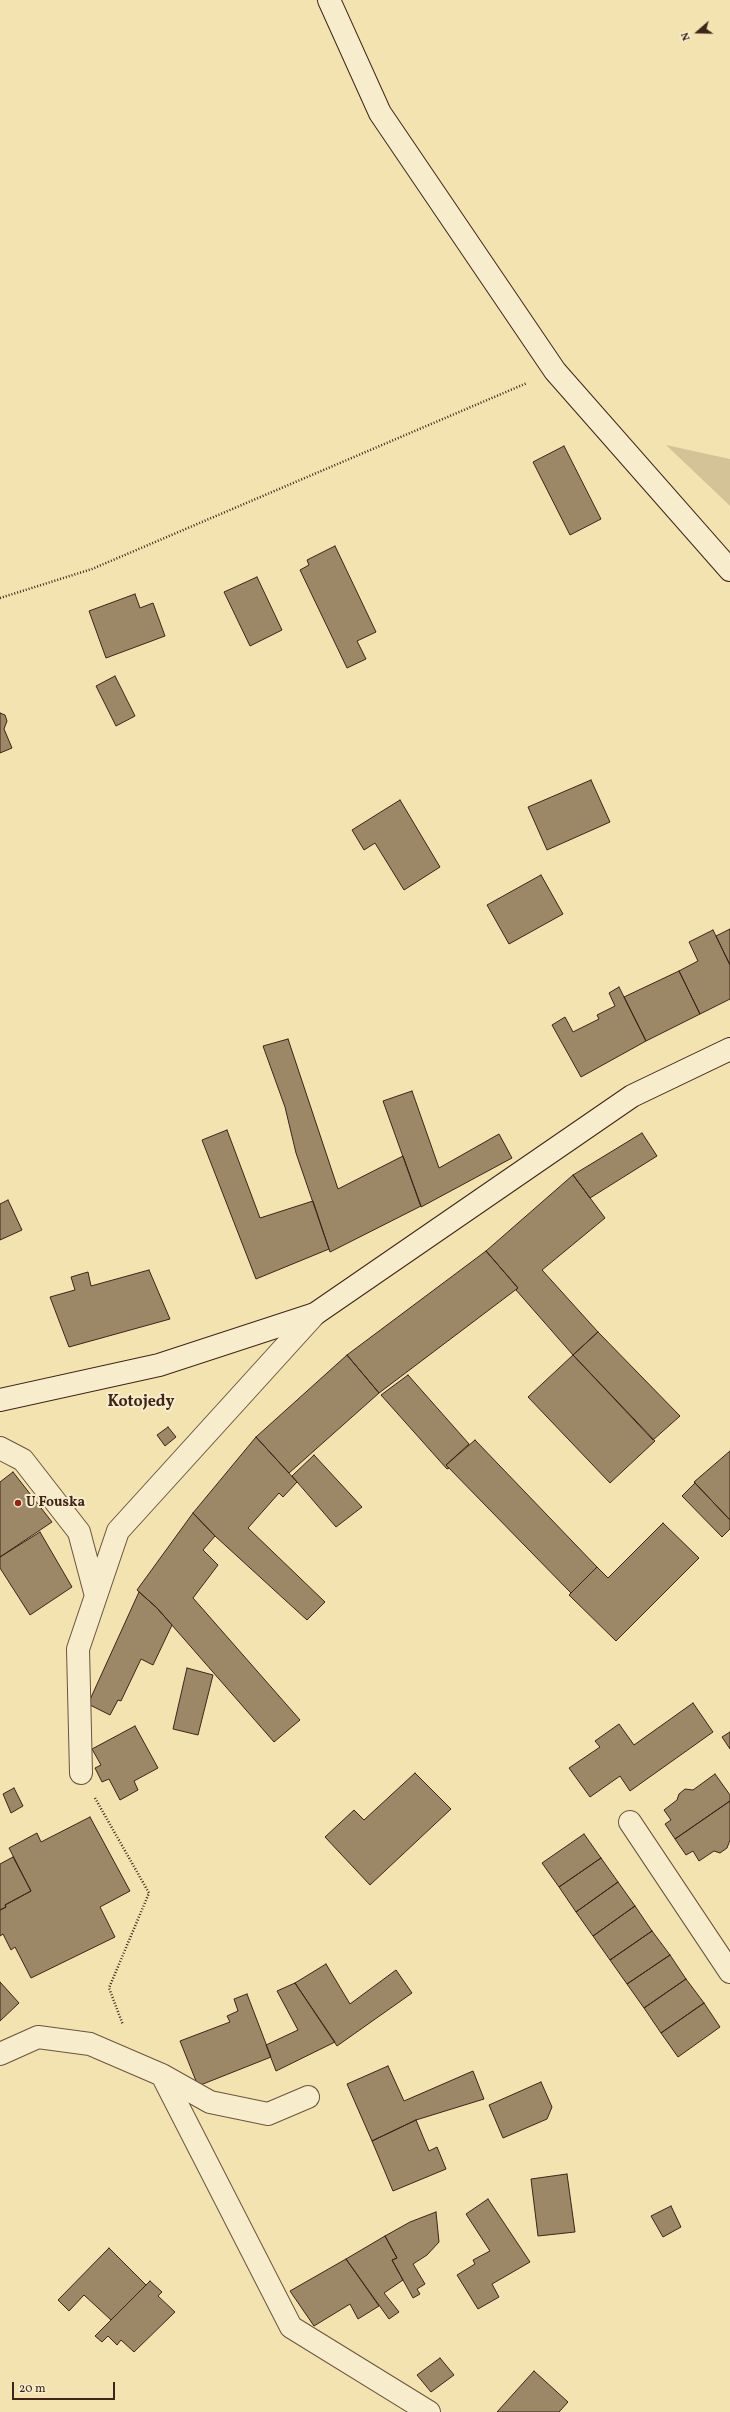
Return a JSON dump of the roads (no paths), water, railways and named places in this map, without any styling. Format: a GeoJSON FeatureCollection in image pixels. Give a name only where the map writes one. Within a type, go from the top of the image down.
{"type":"FeatureCollection","features":[{"type":"Feature","properties":{"kind":"street"},"geometry":{"type":"LineString","coordinates":[[329,0],[380,113],[555,371],[730,570]]}},
{"type":"Feature","properties":{"kind":"street"},"geometry":{"type":"LineString","coordinates":[[81,1773],[78,1650],[118,1530],[315,1314],[632,1096],[730,1049]]}},
{"type":"Feature","properties":{"kind":"street"},"geometry":{"type":"LineString","coordinates":[[0,1400],[159,1365],[315,1314]]}},
{"type":"Feature","properties":{"kind":"street"},"geometry":{"type":"LineString","coordinates":[[0,1448],[23,1460],[79,1532],[96,1596]]}},
{"type":"Feature","properties":{"kind":"street"},"geometry":{"type":"LineString","coordinates":[[630,1822],[730,1972]]}},
{"type":"Feature","properties":{"kind":"street"},"geometry":{"type":"LineString","coordinates":[[0,2054],[38,2037],[90,2044],[162,2075],[210,2102],[268,2114],[308,2097]]}},
{"type":"Feature","properties":{"kind":"street"},"geometry":{"type":"LineString","coordinates":[[162,2075],[291,2327],[429,2412]]}},
{"type":"Feature","properties":{"kind":"place","name":"U Fouska"},"geometry":{"type":"Point","coordinates":[18,1503]}},
{"type":"Feature","properties":{"kind":"district","name":"Kotojedy"},"geometry":{"type":"Point","coordinates":[141,1403]}}]}
